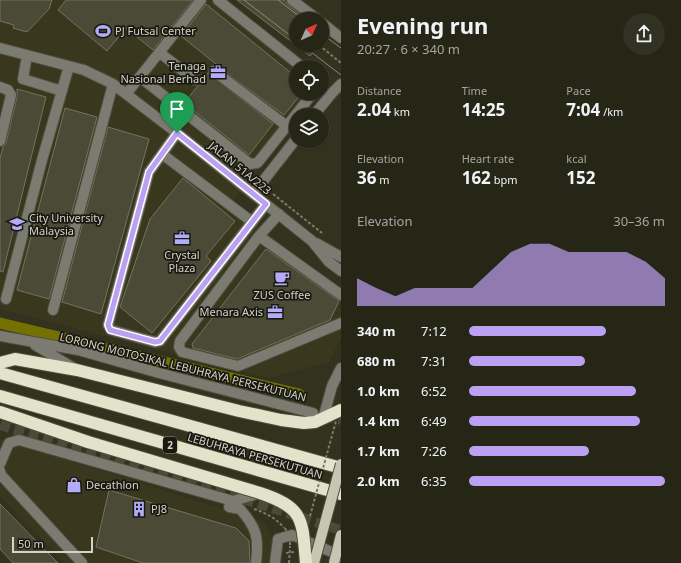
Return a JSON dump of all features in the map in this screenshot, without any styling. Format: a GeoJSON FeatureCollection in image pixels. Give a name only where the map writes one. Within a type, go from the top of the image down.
{"type":"FeatureCollection","features":[{"type":"Feature","properties":{"kind":"highway"},"geometry":{"type":"LineString","coordinates":[[0,363],[15,360],[77,370],[239,411],[281,420],[304,423],[318,416],[339,416]]}},
{"type":"Feature","properties":{"kind":"highway","name":"LEBUHRAYA PERSEKUTUAN"},"geometry":{"type":"LineString","coordinates":[[0,373],[341,468]]}},
{"type":"Feature","properties":{"kind":"highway","name":"LEBUHRAYA PERSEKUTUAN"},"geometry":{"type":"LineString","coordinates":[[0,396],[341,494]]}},
{"type":"Feature","properties":{"kind":"highway"},"geometry":{"type":"LineString","coordinates":[[0,412],[88,442],[260,492],[272,497],[286,504],[296,513],[302,525],[305,539],[306,563]]}},
{"type":"Feature","properties":{"kind":"main road"},"geometry":{"type":"LineString","coordinates":[[314,563],[341,464]]}},
{"type":"Feature","properties":{"kind":"main road"},"geometry":{"type":"LineString","coordinates":[[334,563],[341,535]]}},
{"type":"Feature","properties":{"kind":"street"},"geometry":{"type":"LineString","coordinates":[[127,94],[201,0]]}},
{"type":"Feature","properties":{"kind":"street"},"geometry":{"type":"LineString","coordinates":[[218,0],[293,60]]}},
{"type":"Feature","properties":{"kind":"street"},"geometry":{"type":"LineString","coordinates":[[292,0],[308,12]]}},
{"type":"Feature","properties":{"kind":"street"},"geometry":{"type":"LineString","coordinates":[[329,29],[341,38]]}},
{"type":"Feature","properties":{"kind":"street","name":"JALAN 51A/223"},"geometry":{"type":"LineString","coordinates":[[0,48],[84,70],[113,84],[312,241],[329,262],[341,271]]}},
{"type":"Feature","properties":{"kind":"street"},"geometry":{"type":"LineString","coordinates":[[160,52],[195,80]]}},
{"type":"Feature","properties":{"kind":"street"},"geometry":{"type":"LineString","coordinates":[[27,55],[23,79],[62,91]]}},
{"type":"Feature","properties":{"kind":"street"},"geometry":{"type":"LineString","coordinates":[[6,299],[42,160],[69,66]]}},
{"type":"Feature","properties":{"kind":"street"},"geometry":{"type":"LineString","coordinates":[[214,71],[287,126]]}},
{"type":"Feature","properties":{"kind":"street"},"geometry":{"type":"LineString","coordinates":[[140,77],[250,164],[257,163],[259,161],[307,100]]}},
{"type":"Feature","properties":{"kind":"street"},"geometry":{"type":"LineString","coordinates":[[52,310],[113,84]]}},
{"type":"Feature","properties":{"kind":"street"},"geometry":{"type":"LineString","coordinates":[[320,108],[340,86]]}},
{"type":"Feature","properties":{"kind":"street"},"geometry":{"type":"LineString","coordinates":[[0,87],[8,90],[11,95],[0,140]]}},
{"type":"Feature","properties":{"kind":"street"},"geometry":{"type":"LineString","coordinates":[[177,133],[149,172],[108,325],[110,330],[155,342],[160,341],[251,221],[266,204]]}},
{"type":"Feature","properties":{"kind":"street"},"geometry":{"type":"LineString","coordinates":[[253,194],[289,147]]}},
{"type":"Feature","properties":{"kind":"street"},"geometry":{"type":"LineString","coordinates":[[162,154],[251,221]]}},
{"type":"Feature","properties":{"kind":"street"},"geometry":{"type":"LineString","coordinates":[[279,214],[259,236],[180,341],[178,347],[182,352],[238,366],[341,323]]}},
{"type":"Feature","properties":{"kind":"street"},"geometry":{"type":"LineString","coordinates":[[259,236],[341,295]]}},
{"type":"Feature","properties":{"kind":"street","name":"JALAN 51A/223"},"geometry":{"type":"LineString","coordinates":[[312,241],[341,257]]}},
{"type":"Feature","properties":{"kind":"street","name":"LORONG MOTOSIKAL LEBUHRAYA PERSEKUTUAN"},"geometry":{"type":"LineString","coordinates":[[0,336],[78,350],[318,416]]}},
{"type":"Feature","properties":{"kind":"street"},"geometry":{"type":"LineString","coordinates":[[29,342],[77,370]]}},
{"type":"Feature","properties":{"kind":"street"},"geometry":{"type":"LineString","coordinates":[[318,416],[326,406],[332,386],[341,368]]}},
{"type":"Feature","properties":{"kind":"street"},"geometry":{"type":"LineString","coordinates":[[0,464],[9,443],[19,440],[233,501],[260,492]]}},
{"type":"Feature","properties":{"kind":"street"},"geometry":{"type":"LineString","coordinates":[[0,471],[1,475],[82,563]]}},
{"type":"Feature","properties":{"kind":"street"},"geometry":{"type":"LineString","coordinates":[[229,507],[240,508],[251,523],[258,545],[257,558],[278,557],[278,539],[292,535],[341,556]]}},
{"type":"Feature","properties":{"kind":"path"},"geometry":{"type":"LineString","coordinates":[[327,52],[341,63]]}},
{"type":"Feature","properties":{"kind":"path"},"geometry":{"type":"LineString","coordinates":[[273,194],[322,234]]}},
{"type":"Feature","properties":{"kind":"path"},"geometry":{"type":"LineString","coordinates":[[309,520],[339,416]]}},
{"type":"Feature","properties":{"kind":"path"},"geometry":{"type":"LineString","coordinates":[[251,508],[263,512],[279,522],[285,528],[290,538],[289,563]]}},
{"type":"Feature","properties":{"kind":"path"},"geometry":{"type":"LineString","coordinates":[[278,557],[294,552]]}},
{"type":"Feature","properties":{"kind":"shaded area"},"geometry":{"type":"Polygon","coordinates":[[[0,0],[226,0],[300,60],[289,60],[289,100],[313,100],[307,108],[289,108],[289,130],[231,203],[341,291],[341,337],[329,362],[268,378],[0,309],[0,0]]]}},
{"type":"Feature","properties":{"kind":"shaded area"},"geometry":{"type":"Polygon","coordinates":[[[0,439],[264,522],[280,552],[279,563],[65,563],[0,496],[0,439]]]}},
{"type":"Feature","properties":{"kind":"building"},"geometry":{"type":"Polygon","coordinates":[[[0,0],[52,0],[49,9],[27,32],[13,28],[14,25],[0,21],[0,0]]]}},
{"type":"Feature","properties":{"kind":"building"},"geometry":{"type":"Polygon","coordinates":[[[66,0],[193,0],[153,50],[126,28],[107,51],[58,10],[66,0]]]}},
{"type":"Feature","properties":{"kind":"building"},"geometry":{"type":"Polygon","coordinates":[[[237,0],[284,0],[297,12],[289,12],[289,40],[237,0]]]}},
{"type":"Feature","properties":{"kind":"building"},"geometry":{"type":"Polygon","coordinates":[[[206,4],[289,71],[289,100],[296,100],[284,115],[215,65],[216,64],[181,36],[206,4]]]}},
{"type":"Feature","properties":{"kind":"building"},"geometry":{"type":"Polygon","coordinates":[[[305,52],[313,52],[310,56],[305,52]]]}},
{"type":"Feature","properties":{"kind":"building"},"geometry":{"type":"Polygon","coordinates":[[[208,73],[273,124],[249,155],[184,103],[208,73]]]}},
{"type":"Feature","properties":{"kind":"building"},"geometry":{"type":"Polygon","coordinates":[[[17,89],[46,97],[3,272],[0,271],[0,158],[3,147],[6,143],[17,97],[17,89]]]}},
{"type":"Feature","properties":{"kind":"building"},"geometry":{"type":"Polygon","coordinates":[[[65,108],[97,117],[49,299],[17,290],[65,108]]]}},
{"type":"Feature","properties":{"kind":"building"},"geometry":{"type":"Polygon","coordinates":[[[108,127],[149,139],[101,314],[62,302],[108,127]]]}},
{"type":"Feature","properties":{"kind":"building","name":"Crystal Plaza"},"geometry":{"type":"Polygon","coordinates":[[[183,178],[235,221],[206,256],[211,261],[152,333],[120,307],[150,219],[183,178]]]}},
{"type":"Feature","properties":{"kind":"building","name":"Menara Axis"},"geometry":{"type":"Polygon","coordinates":[[[266,249],[339,301],[330,320],[237,359],[193,348],[192,344],[266,249]]]}},
{"type":"Feature","properties":{"kind":"building","name":"PJ8"},"geometry":{"type":"Polygon","coordinates":[[[109,490],[236,528],[249,541],[250,563],[143,563],[96,547],[109,490]]]}},
{"type":"Feature","properties":{"kind":"building"},"geometry":{"type":"Polygon","coordinates":[[[0,504],[58,563],[13,563],[0,549],[0,504]]]}},
{"type":"Feature","properties":{"kind":"waterway"},"geometry":{"type":"LineString","coordinates":[[0,323],[299,394]]}},
{"type":"Feature","properties":{"kind":"tunnel"},"geometry":{"type":"LineString","coordinates":[[324,416],[341,420]]}},
{"type":"Feature","properties":{"kind":"tunnel"},"geometry":{"type":"LineString","coordinates":[[0,425],[341,530]]}},
{"type":"Feature","properties":{"kind":"tram line"},"geometry":{"type":"LineString","coordinates":[[244,0],[289,35]]}},
{"type":"Feature","properties":{"kind":"tram line"},"geometry":{"type":"LineString","coordinates":[[278,0],[294,12]]}},
{"type":"Feature","properties":{"kind":"tram line"},"geometry":{"type":"LineString","coordinates":[[329,39],[341,48]]}},
{"type":"Feature","properties":{"kind":"tram line"},"geometry":{"type":"LineString","coordinates":[[311,52],[341,75]]}},
{"type":"Feature","properties":{"kind":"place","name":"PJ Futsal Center"},"geometry":{"type":"Point","coordinates":[103,31]}},
{"type":"Feature","properties":{"kind":"place","name":"Tenaga Nasional Berhad"},"geometry":{"type":"Point","coordinates":[218,72]}},
{"type":"Feature","properties":{"kind":"place","name":"City University Malaysia"},"geometry":{"type":"Point","coordinates":[17,224]}},
{"type":"Feature","properties":{"kind":"place","name":"Crystal Plaza"},"geometry":{"type":"Point","coordinates":[182,238]}},
{"type":"Feature","properties":{"kind":"place","name":"ZUS Coffee"},"geometry":{"type":"Point","coordinates":[282,278]}},
{"type":"Feature","properties":{"kind":"place","name":"Menara Axis"},"geometry":{"type":"Point","coordinates":[275,312]}},
{"type":"Feature","properties":{"kind":"place","name":"Decathlon"},"geometry":{"type":"Point","coordinates":[74,485]}},
{"type":"Feature","properties":{"kind":"place","name":"PJ8"},"geometry":{"type":"Point","coordinates":[139,509]}},
{"type":"Feature","properties":{"kind":"route"},"geometry":{"type":"LineString","coordinates":[[177,133],[266,204],[251,221],[160,341],[155,342],[110,330],[108,325],[149,172],[177,133]]}}]}
